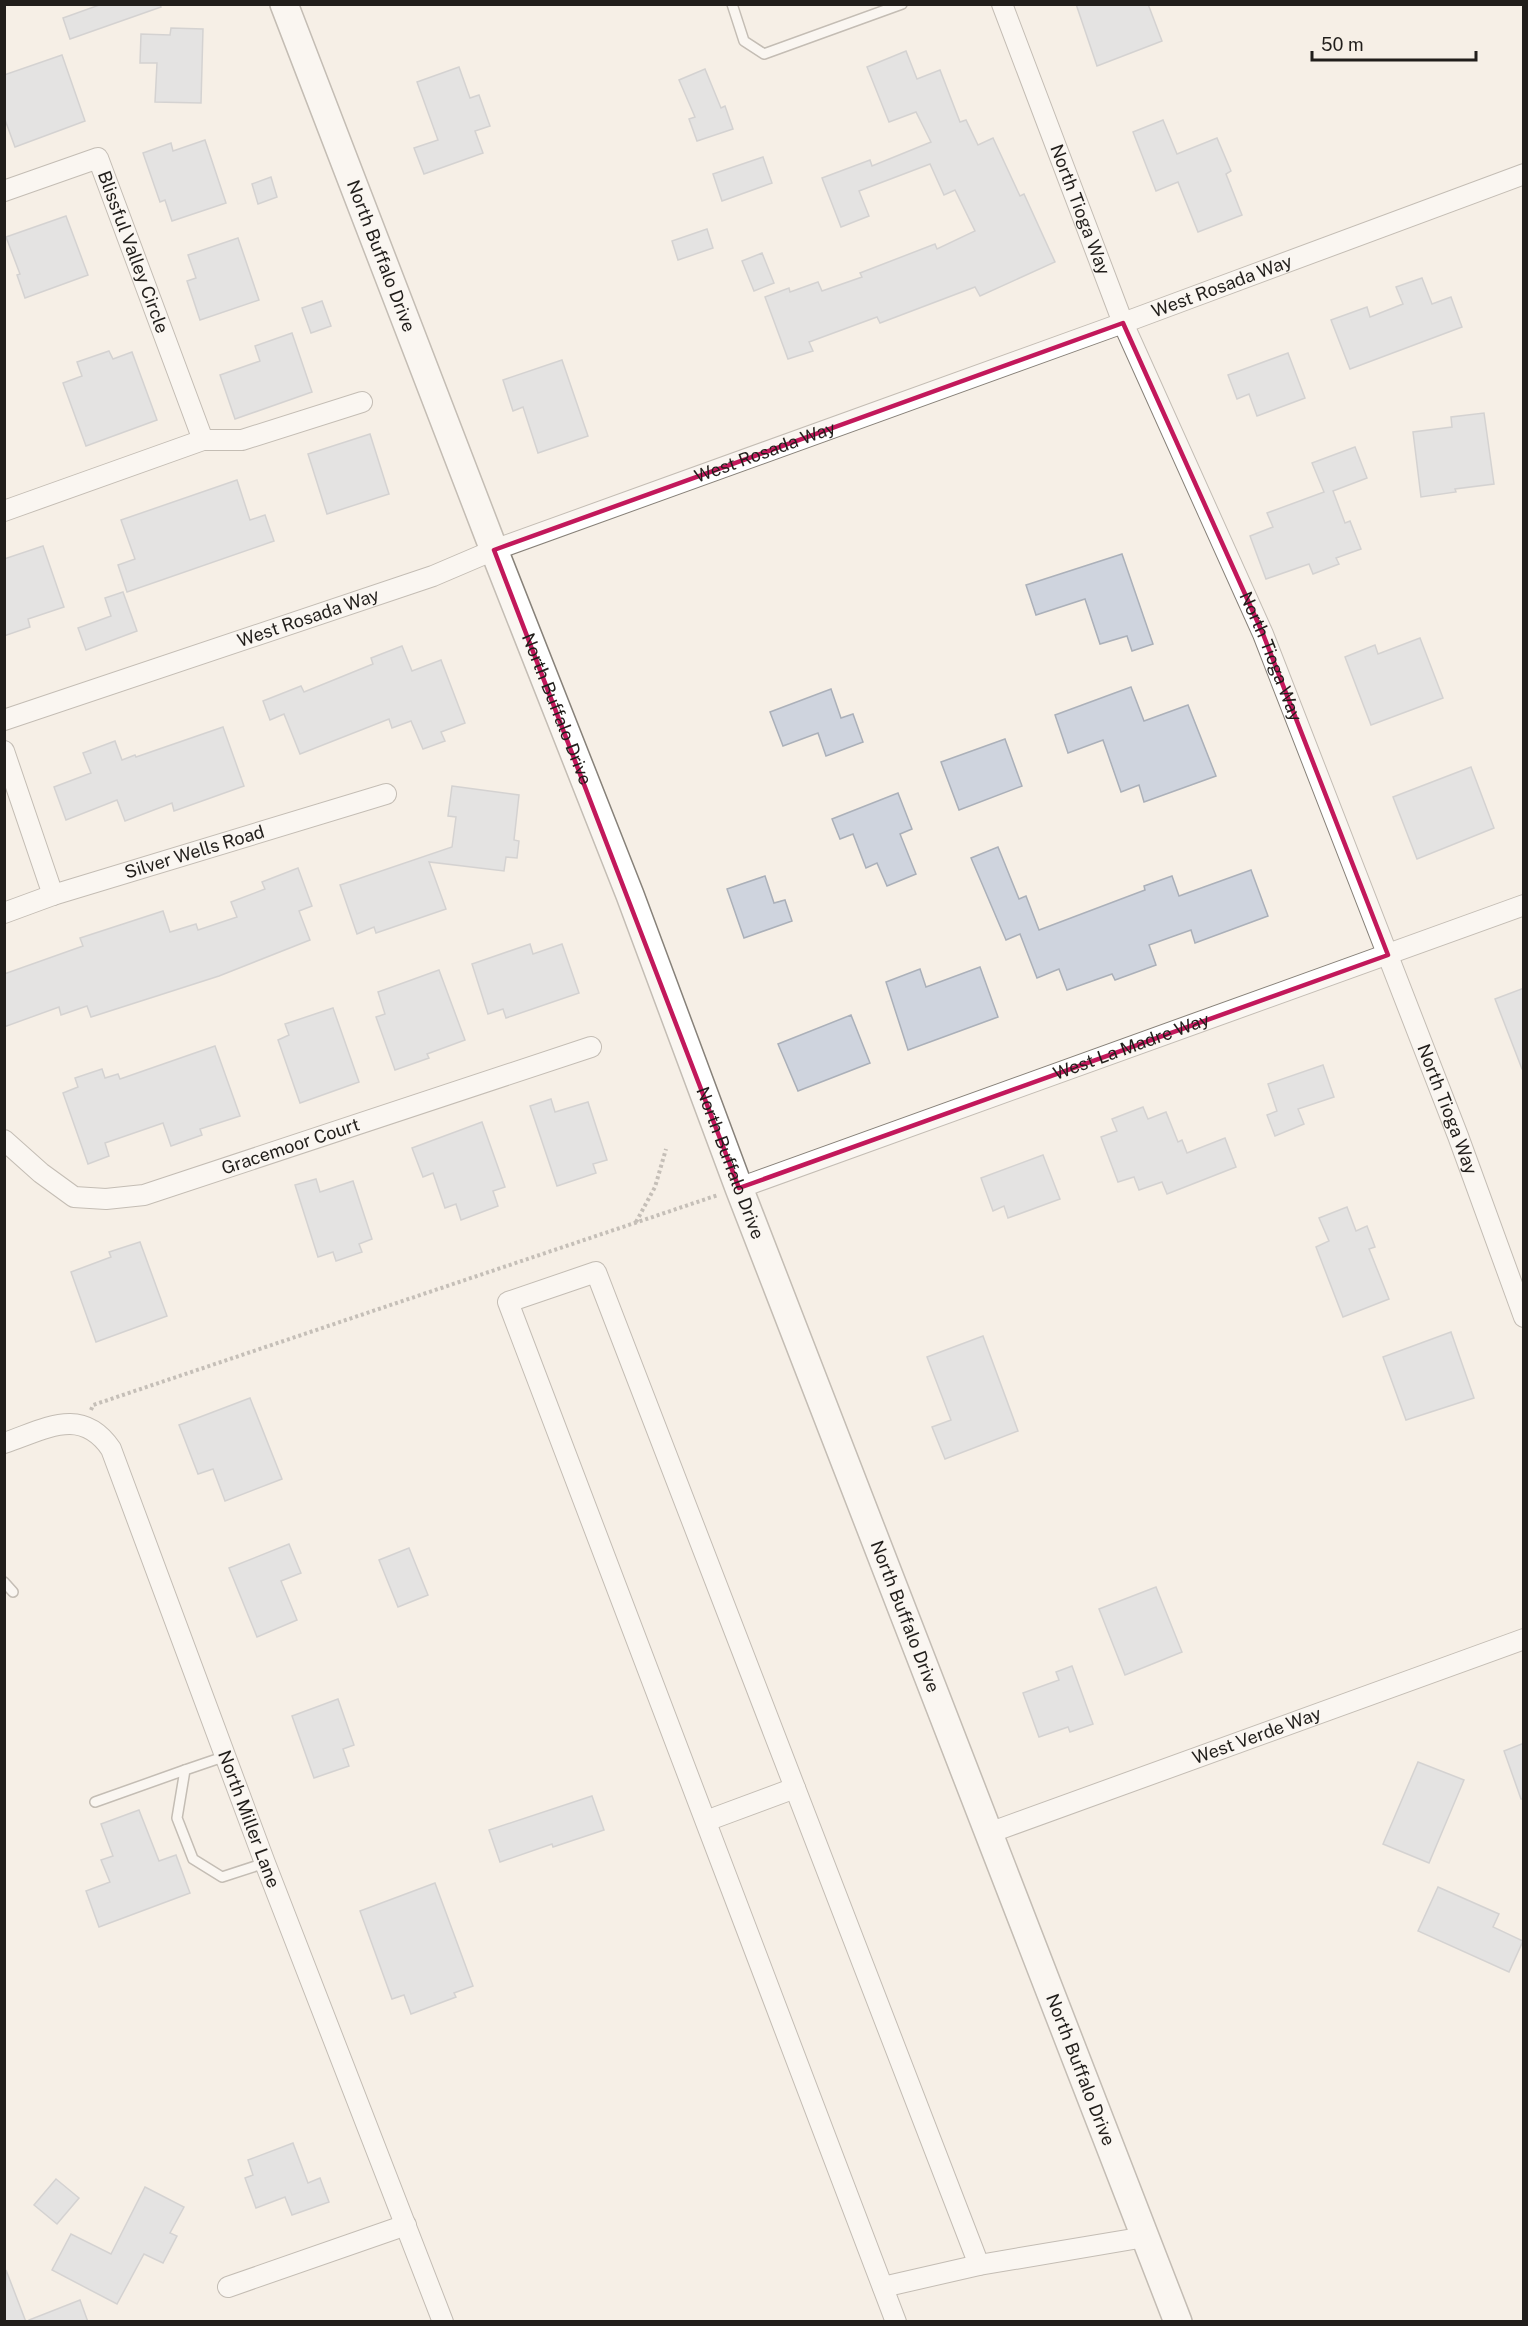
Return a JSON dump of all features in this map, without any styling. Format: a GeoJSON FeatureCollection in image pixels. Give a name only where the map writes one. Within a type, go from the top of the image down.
{"type":"FeatureCollection","features":[{"type":"Feature","properties":{"kind":"street","name":"North Buffalo Drive"},"geometry":{"type":"LineString","coordinates":[[284,4],[494,550],[630,895],[739,1188],[1178,2322]]}},
{"type":"Feature","properties":{"kind":"street","name":"North Tioga Way"},"geometry":{"type":"LineString","coordinates":[[1002,4],[1123,323],[1263,634],[1458,1136],[1524,1317]]}},
{"type":"Feature","properties":{"kind":"street","name":"Blissful Valley Circle"},"geometry":{"type":"LineString","coordinates":[[4,191],[98,158],[203,440]]}},
{"type":"Feature","properties":{"kind":"street","name":"West Rosada Way"},"geometry":{"type":"LineString","coordinates":[[4,720],[433,576],[494,550],[1123,323],[1524,174]]}},
{"type":"Feature","properties":{"kind":"street"},"geometry":{"type":"LineString","coordinates":[[4,511],[203,440],[242,440],[362,402]]}},
{"type":"Feature","properties":{"kind":"street"},"geometry":{"type":"LineString","coordinates":[[4,751],[53,895]]}},
{"type":"Feature","properties":{"kind":"street","name":"Silver Wells Road"},"geometry":{"type":"LineString","coordinates":[[4,913],[53,895],[386,794]]}},
{"type":"Feature","properties":{"kind":"street","name":"West La Madre Way"},"geometry":{"type":"LineString","coordinates":[[739,1188],[1524,906]]}},
{"type":"Feature","properties":{"kind":"street","name":"Gracemoor Court"},"geometry":{"type":"LineString","coordinates":[[4,1140],[41,1173],[74,1197],[106,1199],[144,1196],[591,1047]]}},
{"type":"Feature","properties":{"kind":"street"},"geometry":{"type":"LineString","coordinates":[[896,2322],[508,1302],[596,1272],[979,2265]]}},
{"type":"Feature","properties":{"kind":"street"},"geometry":{"type":"LineString","coordinates":[[4,1443],[66,1423],[81,1424]]}},
{"type":"Feature","properties":{"kind":"street","name":"North Miller Lane"},"geometry":{"type":"LineString","coordinates":[[81,1424],[96,1432],[111,1449],[265,1863],[443,2322]]}},
{"type":"Feature","properties":{"kind":"street","name":"West Verde Way"},"geometry":{"type":"LineString","coordinates":[[989,1833],[1524,1639]]}},
{"type":"Feature","properties":{"kind":"street"},"geometry":{"type":"LineString","coordinates":[[706,1821],[795,1788]]}},
{"type":"Feature","properties":{"kind":"street"},"geometry":{"type":"LineString","coordinates":[[228,2287],[406,2225]]}},
{"type":"Feature","properties":{"kind":"street"},"geometry":{"type":"LineString","coordinates":[[883,2287],[979,2265],[1145,2237]]}},
{"type":"Feature","properties":{"kind":"lane"},"geometry":{"type":"LineString","coordinates":[[732,4],[744,41],[764,54],[902,4]]}},
{"type":"Feature","properties":{"kind":"lane"},"geometry":{"type":"LineString","coordinates":[[4,1582],[14,1592]]}},
{"type":"Feature","properties":{"kind":"lane"},"geometry":{"type":"LineString","coordinates":[[95,1802],[226,1756]]}},
{"type":"Feature","properties":{"kind":"lane"},"geometry":{"type":"LineString","coordinates":[[185,1770],[177,1818],[193,1859],[222,1877],[265,1863]]}},
{"type":"Feature","properties":{"kind":"path"},"geometry":{"type":"LineString","coordinates":[[636,1222],[655,1187],[666,1149]]}},
{"type":"Feature","properties":{"kind":"path"},"geometry":{"type":"LineString","coordinates":[[81,1424],[93,1405],[739,1188]]}},
{"type":"Feature","properties":{"kind":"highlighted area"},"geometry":{"type":"Polygon","coordinates":[[[1123,323],[1263,634],[1388,955],[739,1188],[494,550],[1123,323]]]}},
{"type":"Feature","properties":{"kind":"building"},"geometry":{"type":"Polygon","coordinates":[[[102,4],[160,4],[161,7],[70,39],[63,18],[102,4]]]}},
{"type":"Feature","properties":{"kind":"building"},"geometry":{"type":"Polygon","coordinates":[[[1076,4],[1148,4],[1162,41],[1097,66],[1076,4]]]}},
{"type":"Feature","properties":{"kind":"building"},"geometry":{"type":"Polygon","coordinates":[[[171,28],[203,29],[201,103],[155,102],[157,63],[140,63],[141,34],[170,35],[171,28]]]}},
{"type":"Feature","properties":{"kind":"building"},"geometry":{"type":"Polygon","coordinates":[[[906,51],[917,79],[940,70],[960,122],[966,120],[978,145],[993,138],[1020,196],[1024,194],[1055,262],[980,296],[975,287],[880,323],[877,317],[809,342],[813,351],[788,359],[765,297],[789,288],[790,292],[818,282],[822,291],[862,277],[860,273],[935,244],[937,249],[975,231],[955,190],[944,195],[930,164],[859,191],[869,216],[841,227],[822,178],[870,160],[872,166],[931,142],[916,112],[889,122],[867,67],[906,51]]]}},
{"type":"Feature","properties":{"kind":"building"},"geometry":{"type":"Polygon","coordinates":[[[62,55],[85,121],[15,147],[4,117],[4,75],[62,55]]]}},
{"type":"Feature","properties":{"kind":"building"},"geometry":{"type":"Polygon","coordinates":[[[459,67],[470,98],[479,95],[490,126],[475,131],[483,153],[424,174],[414,148],[438,140],[417,82],[459,67]]]}},
{"type":"Feature","properties":{"kind":"building"},"geometry":{"type":"Polygon","coordinates":[[[705,69],[721,108],[725,106],[733,129],[697,141],[689,119],[695,117],[679,80],[705,69]]]}},
{"type":"Feature","properties":{"kind":"building"},"geometry":{"type":"Polygon","coordinates":[[[1163,120],[1177,154],[1217,138],[1231,171],[1226,174],[1242,215],[1198,232],[1178,182],[1156,191],[1133,132],[1163,120]]]}},
{"type":"Feature","properties":{"kind":"building"},"geometry":{"type":"Polygon","coordinates":[[[205,140],[226,203],[172,221],[165,200],[160,202],[143,153],[171,143],[173,151],[205,140]]]}},
{"type":"Feature","properties":{"kind":"building"},"geometry":{"type":"Polygon","coordinates":[[[763,157],[772,183],[722,201],[713,174],[763,157]]]}},
{"type":"Feature","properties":{"kind":"building"},"geometry":{"type":"Polygon","coordinates":[[[271,177],[277,197],[258,204],[252,184],[271,177]]]}},
{"type":"Feature","properties":{"kind":"building"},"geometry":{"type":"Polygon","coordinates":[[[66,216],[88,275],[25,298],[17,275],[20,274],[6,237],[66,216]]]}},
{"type":"Feature","properties":{"kind":"building"},"geometry":{"type":"Polygon","coordinates":[[[707,229],[713,248],[678,260],[672,241],[707,229]]]}},
{"type":"Feature","properties":{"kind":"building"},"geometry":{"type":"Polygon","coordinates":[[[238,238],[259,300],[200,320],[187,281],[196,278],[188,255],[238,238]]]}},
{"type":"Feature","properties":{"kind":"building"},"geometry":{"type":"Polygon","coordinates":[[[762,253],[774,283],[754,291],[742,261],[762,253]]]}},
{"type":"Feature","properties":{"kind":"building"},"geometry":{"type":"Polygon","coordinates":[[[1422,278],[1432,304],[1451,297],[1462,327],[1350,369],[1331,320],[1367,307],[1370,317],[1403,304],[1396,287],[1422,278]]]}},
{"type":"Feature","properties":{"kind":"building"},"geometry":{"type":"Polygon","coordinates":[[[322,301],[331,326],[311,333],[302,308],[322,301]]]}},
{"type":"Feature","properties":{"kind":"building"},"geometry":{"type":"Polygon","coordinates":[[[292,333],[312,392],[235,419],[220,375],[260,361],[255,346],[292,333]]]}},
{"type":"Feature","properties":{"kind":"building"},"geometry":{"type":"Polygon","coordinates":[[[109,351],[113,359],[132,352],[157,420],[86,446],[63,383],[82,376],[77,362],[109,351]]]}},
{"type":"Feature","properties":{"kind":"building"},"geometry":{"type":"Polygon","coordinates":[[[1288,353],[1305,398],[1257,416],[1249,394],[1237,399],[1228,375],[1288,353]]]}},
{"type":"Feature","properties":{"kind":"building"},"geometry":{"type":"Polygon","coordinates":[[[562,360],[588,436],[538,453],[523,407],[513,411],[503,380],[562,360]]]}},
{"type":"Feature","properties":{"kind":"building"},"geometry":{"type":"Polygon","coordinates":[[[1484,413],[1494,484],[1455,489],[1456,492],[1421,497],[1413,432],[1452,427],[1451,417],[1484,413]]]}},
{"type":"Feature","properties":{"kind":"building"},"geometry":{"type":"Polygon","coordinates":[[[370,434],[389,494],[327,514],[308,454],[370,434]]]}},
{"type":"Feature","properties":{"kind":"building"},"geometry":{"type":"Polygon","coordinates":[[[1355,447],[1367,478],[1333,491],[1345,523],[1350,521],[1361,549],[1336,558],[1339,564],[1313,574],[1309,564],[1266,579],[1250,536],[1273,527],[1267,513],[1324,492],[1312,463],[1355,447]]]}},
{"type":"Feature","properties":{"kind":"building"},"geometry":{"type":"Polygon","coordinates":[[[237,480],[250,520],[265,515],[274,541],[127,592],[118,565],[135,559],[121,520],[237,480]]]}},
{"type":"Feature","properties":{"kind":"building"},"geometry":{"type":"Polygon","coordinates":[[[43,546],[64,607],[28,619],[30,627],[4,636],[4,559],[43,546]]]}},
{"type":"Feature","properties":{"kind":"building"},"geometry":{"type":"Polygon","coordinates":[[[1122,554],[1153,644],[1132,651],[1127,636],[1100,644],[1085,599],[1036,615],[1026,585],[1122,554]]]}},
{"type":"Feature","properties":{"kind":"building"},"geometry":{"type":"Polygon","coordinates":[[[123,592],[137,631],[86,650],[78,628],[111,616],[105,598],[123,592]]]}},
{"type":"Feature","properties":{"kind":"building"},"geometry":{"type":"Polygon","coordinates":[[[1420,638],[1443,698],[1371,725],[1345,657],[1375,645],[1378,654],[1420,638]]]}},
{"type":"Feature","properties":{"kind":"building"},"geometry":{"type":"Polygon","coordinates":[[[402,646],[412,671],[441,660],[465,723],[441,732],[445,741],[423,749],[411,721],[392,728],[389,719],[300,754],[284,714],[270,720],[263,701],[301,686],[304,692],[373,664],[371,658],[402,646]]]}},
{"type":"Feature","properties":{"kind":"building"},"geometry":{"type":"Polygon","coordinates":[[[1131,687],[1144,721],[1188,705],[1216,776],[1144,802],[1139,785],[1121,792],[1103,740],[1068,753],[1055,715],[1131,687]]]}},
{"type":"Feature","properties":{"kind":"building"},"geometry":{"type":"Polygon","coordinates":[[[831,689],[841,718],[853,714],[863,742],[826,756],[818,733],[783,746],[770,712],[831,689]]]}},
{"type":"Feature","properties":{"kind":"building"},"geometry":{"type":"Polygon","coordinates":[[[223,727],[244,786],[174,811],[172,803],[125,821],[117,800],[66,820],[54,787],[91,773],[83,753],[115,741],[122,760],[223,727]]]}},
{"type":"Feature","properties":{"kind":"building"},"geometry":{"type":"Polygon","coordinates":[[[1005,739],[1022,786],[959,810],[941,762],[1005,739]]]}},
{"type":"Feature","properties":{"kind":"building"},"geometry":{"type":"Polygon","coordinates":[[[1471,767],[1494,828],[1417,859],[1393,797],[1471,767]]]}},
{"type":"Feature","properties":{"kind":"building"},"geometry":{"type":"Polygon","coordinates":[[[452,786],[519,795],[514,840],[519,841],[517,858],[506,857],[504,871],[429,862],[446,909],[376,933],[374,927],[357,934],[340,885],[452,847],[456,817],[448,816],[452,786]]]}},
{"type":"Feature","properties":{"kind":"building"},"geometry":{"type":"Polygon","coordinates":[[[898,793],[912,829],[900,834],[916,874],[887,886],[877,863],[866,868],[853,834],[840,839],[832,819],[898,793]]]}},
{"type":"Feature","properties":{"kind":"building"},"geometry":{"type":"Polygon","coordinates":[[[998,847],[1019,899],[1026,896],[1039,930],[1145,890],[1144,886],[1172,876],[1179,896],[1251,870],[1268,916],[1195,943],[1191,930],[1149,945],[1156,965],[1115,980],[1112,974],[1067,990],[1059,969],[1037,978],[1020,934],[1006,940],[971,858],[998,847]]]}},
{"type":"Feature","properties":{"kind":"building"},"geometry":{"type":"Polygon","coordinates":[[[298,868],[312,906],[299,911],[310,940],[219,976],[91,1017],[87,1006],[61,1015],[59,1007],[4,1027],[4,974],[83,946],[80,938],[163,911],[170,932],[196,924],[198,930],[237,917],[231,902],[265,889],[262,882],[298,868]]]}},
{"type":"Feature","properties":{"kind":"building"},"geometry":{"type":"Polygon","coordinates":[[[765,876],[774,903],[785,900],[792,921],[744,938],[727,889],[765,876]]]}},
{"type":"Feature","properties":{"kind":"building"},"geometry":{"type":"Polygon","coordinates":[[[530,944],[533,954],[562,944],[579,993],[506,1018],[503,1009],[488,1014],[472,964],[530,944]]]}},
{"type":"Feature","properties":{"kind":"building"},"geometry":{"type":"Polygon","coordinates":[[[980,967],[998,1017],[908,1050],[886,982],[920,969],[926,987],[980,967]]]}},
{"type":"Feature","properties":{"kind":"building"},"geometry":{"type":"Polygon","coordinates":[[[439,970],[465,1040],[427,1054],[429,1058],[395,1070],[376,1017],[385,1014],[378,992],[439,970]]]}},
{"type":"Feature","properties":{"kind":"building"},"geometry":{"type":"Polygon","coordinates":[[[1524,988],[1524,1069],[1522,1069],[1495,999],[1524,988]]]}},
{"type":"Feature","properties":{"kind":"building"},"geometry":{"type":"Polygon","coordinates":[[[333,1008],[359,1082],[300,1103],[278,1040],[289,1035],[285,1024],[333,1008]]]}},
{"type":"Feature","properties":{"kind":"building"},"geometry":{"type":"Polygon","coordinates":[[[851,1015],[870,1063],[798,1091],[778,1044],[851,1015]]]}},
{"type":"Feature","properties":{"kind":"building"},"geometry":{"type":"Polygon","coordinates":[[[215,1046],[240,1116],[200,1129],[202,1135],[171,1146],[163,1123],[105,1143],[109,1156],[88,1164],[63,1093],[78,1087],[75,1078],[102,1069],[105,1078],[118,1074],[120,1079],[215,1046]]]}},
{"type":"Feature","properties":{"kind":"building"},"geometry":{"type":"Polygon","coordinates":[[[1323,1065],[1334,1097],[1298,1109],[1304,1124],[1275,1136],[1267,1115],[1277,1111],[1268,1084],[1323,1065]]]}},
{"type":"Feature","properties":{"kind":"building"},"geometry":{"type":"Polygon","coordinates":[[[551,1099],[555,1112],[588,1102],[607,1160],[593,1164],[596,1173],[557,1186],[530,1106],[551,1099]]]}},
{"type":"Feature","properties":{"kind":"building"},"geometry":{"type":"Polygon","coordinates":[[[1143,1107],[1148,1119],[1166,1112],[1178,1142],[1182,1140],[1187,1153],[1225,1138],[1236,1167],[1167,1194],[1162,1182],[1139,1190],[1134,1177],[1118,1182],[1101,1137],[1117,1131],[1112,1119],[1143,1107]]]}},
{"type":"Feature","properties":{"kind":"building"},"geometry":{"type":"Polygon","coordinates":[[[482,1122],[505,1187],[493,1191],[498,1206],[461,1220],[456,1204],[445,1208],[433,1173],[423,1177],[412,1148],[482,1122]]]}},
{"type":"Feature","properties":{"kind":"building"},"geometry":{"type":"Polygon","coordinates":[[[1043,1155],[1060,1199],[1008,1218],[1004,1206],[993,1211],[981,1178],[1043,1155]]]}},
{"type":"Feature","properties":{"kind":"building"},"geometry":{"type":"Polygon","coordinates":[[[316,1179],[320,1192],[353,1181],[372,1239],[359,1244],[362,1252],[336,1261],[333,1252],[318,1257],[295,1185],[316,1179]]]}},
{"type":"Feature","properties":{"kind":"building"},"geometry":{"type":"Polygon","coordinates":[[[1347,1207],[1356,1231],[1367,1226],[1375,1247],[1369,1249],[1389,1299],[1343,1317],[1316,1247],[1329,1241],[1319,1218],[1347,1207]]]}},
{"type":"Feature","properties":{"kind":"building"},"geometry":{"type":"Polygon","coordinates":[[[140,1242],[167,1316],[96,1342],[71,1272],[111,1257],[109,1252],[140,1242]]]}},
{"type":"Feature","properties":{"kind":"building"},"geometry":{"type":"Polygon","coordinates":[[[1451,1332],[1474,1398],[1406,1420],[1383,1357],[1451,1332]]]}},
{"type":"Feature","properties":{"kind":"building"},"geometry":{"type":"Polygon","coordinates":[[[983,1336],[1018,1431],[945,1459],[932,1427],[951,1420],[927,1357],[983,1336]]]}},
{"type":"Feature","properties":{"kind":"building"},"geometry":{"type":"Polygon","coordinates":[[[250,1398],[282,1479],[225,1501],[213,1469],[198,1474],[179,1425],[250,1398]]]}},
{"type":"Feature","properties":{"kind":"building"},"geometry":{"type":"Polygon","coordinates":[[[289,1544],[301,1573],[281,1581],[297,1620],[257,1637],[229,1568],[289,1544]]]}},
{"type":"Feature","properties":{"kind":"building"},"geometry":{"type":"Polygon","coordinates":[[[409,1548],[428,1595],[398,1607],[379,1560],[409,1548]]]}},
{"type":"Feature","properties":{"kind":"building"},"geometry":{"type":"Polygon","coordinates":[[[1156,1587],[1182,1652],[1125,1675],[1099,1609],[1156,1587]]]}},
{"type":"Feature","properties":{"kind":"building"},"geometry":{"type":"Polygon","coordinates":[[[1072,1666],[1093,1724],[1070,1732],[1068,1727],[1039,1737],[1023,1693],[1059,1680],[1056,1672],[1072,1666]]]}},
{"type":"Feature","properties":{"kind":"building"},"geometry":{"type":"Polygon","coordinates":[[[338,1699],[354,1745],[343,1749],[349,1766],[314,1778],[292,1716],[338,1699]]]}},
{"type":"Feature","properties":{"kind":"building"},"geometry":{"type":"Polygon","coordinates":[[[1524,1743],[1524,1799],[1521,1799],[1504,1751],[1524,1743]]]}},
{"type":"Feature","properties":{"kind":"building"},"geometry":{"type":"Polygon","coordinates":[[[1418,1762],[1464,1780],[1429,1863],[1383,1844],[1418,1762]]]}},
{"type":"Feature","properties":{"kind":"building"},"geometry":{"type":"Polygon","coordinates":[[[592,1796],[604,1830],[553,1847],[552,1844],[500,1862],[489,1830],[592,1796]]]}},
{"type":"Feature","properties":{"kind":"building"},"geometry":{"type":"Polygon","coordinates":[[[139,1810],[159,1861],[176,1855],[190,1893],[99,1927],[86,1891],[110,1882],[101,1860],[113,1856],[101,1824],[139,1810]]]}},
{"type":"Feature","properties":{"kind":"building"},"geometry":{"type":"Polygon","coordinates":[[[435,1883],[473,1986],[454,1993],[456,1997],[411,2014],[404,1995],[392,1999],[360,1911],[435,1883]]]}},
{"type":"Feature","properties":{"kind":"building"},"geometry":{"type":"Polygon","coordinates":[[[1438,1887],[1499,1914],[1493,1927],[1523,1941],[1509,1972],[1418,1931],[1438,1887]]]}},
{"type":"Feature","properties":{"kind":"building"},"geometry":{"type":"Polygon","coordinates":[[[293,2143],[308,2183],[320,2178],[329,2202],[292,2215],[285,2197],[256,2208],[245,2178],[253,2175],[248,2160],[293,2143]]]}},
{"type":"Feature","properties":{"kind":"building"},"geometry":{"type":"Polygon","coordinates":[[[56,2179],[79,2198],[57,2224],[34,2205],[56,2179]]]}},
{"type":"Feature","properties":{"kind":"building"},"geometry":{"type":"Polygon","coordinates":[[[145,2187],[184,2207],[170,2233],[177,2236],[163,2263],[144,2254],[117,2304],[52,2270],[71,2234],[111,2254],[145,2187]]]}},
{"type":"Feature","properties":{"kind":"building"},"geometry":{"type":"Polygon","coordinates":[[[6,2270],[26,2322],[4,2322],[6,2270]]]}},
{"type":"Feature","properties":{"kind":"building"},"geometry":{"type":"Polygon","coordinates":[[[80,2300],[88,2322],[29,2322],[29,2320],[80,2300]]]}}]}
